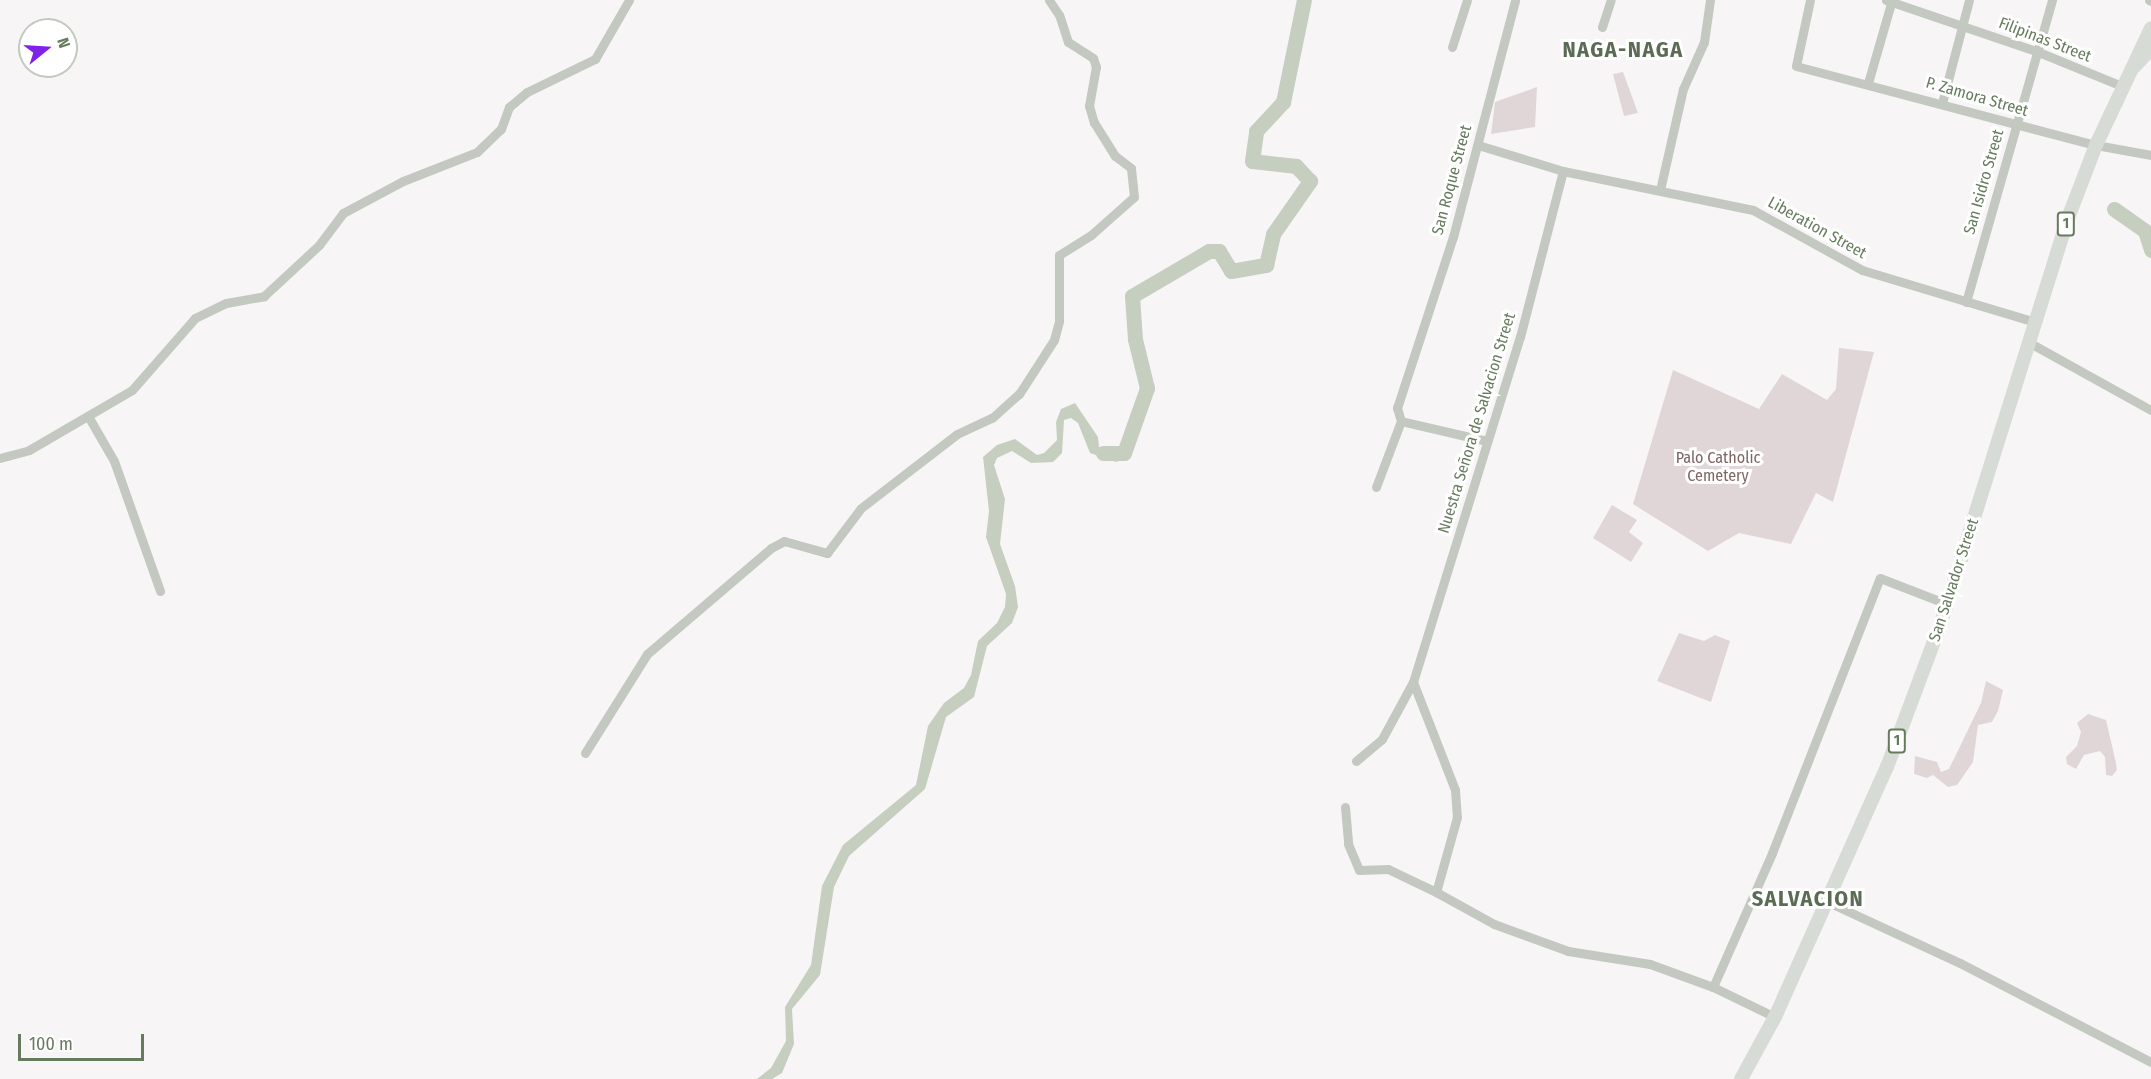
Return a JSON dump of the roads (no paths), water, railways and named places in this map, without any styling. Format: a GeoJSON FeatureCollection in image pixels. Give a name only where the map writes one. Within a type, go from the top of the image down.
{"type":"FeatureCollection","features":[{"type":"Feature","properties":{"kind":"highway","name":"San Salvador Street"},"geometry":{"type":"LineString","coordinates":[[1741,1079],[1775,1017],[1887,767],[1947,604],[2035,322],[2096,145],[2151,28]]}},
{"type":"Feature","properties":{"kind":"highway","name":"San Salvador Street"},"geometry":{"type":"LineString","coordinates":[[2134,67],[2151,49]]}},
{"type":"Feature","properties":{"kind":"street"},"geometry":{"type":"LineString","coordinates":[[0,458],[29,450],[132,390],[195,318],[226,303],[264,296],[271,291],[319,245],[343,213],[403,181],[477,152],[501,129],[509,107],[527,92],[595,59],[629,0]]}},
{"type":"Feature","properties":{"kind":"street"},"geometry":{"type":"LineString","coordinates":[[585,753],[647,654],[771,548],[784,541],[827,553],[861,508],[957,434],[992,418],[1019,394],[1054,340],[1059,321],[1059,255],[1091,235],[1134,197],[1131,168],[1115,156],[1094,123],[1089,106],[1096,67],[1093,58],[1068,42],[1059,15],[1048,0]]}},
{"type":"Feature","properties":{"kind":"street"},"geometry":{"type":"LineString","coordinates":[[1452,47],[1467,0]]}},
{"type":"Feature","properties":{"kind":"street","name":"San Roque Street"},"geometry":{"type":"LineString","coordinates":[[1376,487],[1401,421],[1397,408],[1453,237],[1515,0]]}},
{"type":"Feature","properties":{"kind":"street"},"geometry":{"type":"LineString","coordinates":[[1602,27],[1611,0]]}},
{"type":"Feature","properties":{"kind":"street"},"geometry":{"type":"LineString","coordinates":[[1660,190],[1683,89],[1704,42],[1710,0]]}},
{"type":"Feature","properties":{"kind":"street","name":"P. Zamora Street"},"geometry":{"type":"LineString","coordinates":[[1810,0],[1796,66],[1868,83],[2096,145],[2151,156]]}},
{"type":"Feature","properties":{"kind":"street"},"geometry":{"type":"LineString","coordinates":[[1942,103],[1969,0]]}},
{"type":"Feature","properties":{"kind":"street","name":"San Isidro Street"},"geometry":{"type":"LineString","coordinates":[[1966,302],[2052,0]]}},
{"type":"Feature","properties":{"kind":"street"},"geometry":{"type":"LineString","coordinates":[[1868,83],[1890,1]]}},
{"type":"Feature","properties":{"kind":"street","name":"Filipinas Street"},"geometry":{"type":"LineString","coordinates":[[1890,1],[2036,51],[2124,87]]}},
{"type":"Feature","properties":{"kind":"street","name":"Liberation Street"},"geometry":{"type":"LineString","coordinates":[[1478,145],[1563,171],[1753,210],[1862,270],[2035,322]]}},
{"type":"Feature","properties":{"kind":"street","name":"Nuestra Señora de Salvacion Street"},"geometry":{"type":"LineString","coordinates":[[1356,761],[1382,739],[1413,682],[1520,337],[1563,171]]}},
{"type":"Feature","properties":{"kind":"street"},"geometry":{"type":"LineString","coordinates":[[2030,342],[2151,410]]}},
{"type":"Feature","properties":{"kind":"street"},"geometry":{"type":"LineString","coordinates":[[88,416],[117,469],[160,591]]}},
{"type":"Feature","properties":{"kind":"street"},"geometry":{"type":"LineString","coordinates":[[1401,421],[1486,441]]}},
{"type":"Feature","properties":{"kind":"street"},"geometry":{"type":"LineString","coordinates":[[1713,987],[1779,836],[1880,578],[1947,604]]}},
{"type":"Feature","properties":{"kind":"street"},"geometry":{"type":"LineString","coordinates":[[1413,682],[1455,790],[1457,817],[1436,892]]}},
{"type":"Feature","properties":{"kind":"street"},"geometry":{"type":"LineString","coordinates":[[1346,807],[1348,844],[1359,870],[1388,868],[1494,924],[1568,951],[1650,964],[1713,987],[1775,1017]]}},
{"type":"Feature","properties":{"kind":"street"},"geometry":{"type":"LineString","coordinates":[[1828,902],[1960,963],[2151,1062]]}},
{"type":"Feature","properties":{"kind":"waterway"},"geometry":{"type":"LineString","coordinates":[[1103,453],[1124,453],[1147,388],[1135,339],[1132,296],[1209,251],[1219,251],[1231,271],[1266,265],[1273,234],[1310,181],[1296,166],[1252,161],[1256,131],[1283,102],[1304,0]]}},
{"type":"Feature","properties":{"kind":"waterway"},"geometry":{"type":"LineString","coordinates":[[2114,209],[2145,231],[2151,250]]}},
{"type":"Feature","properties":{"kind":"district","name":"NAGA-NAGA"},"geometry":{"type":"Point","coordinates":[1623,50]}},
{"type":"Feature","properties":{"kind":"district","name":"SALVACION"},"geometry":{"type":"Point","coordinates":[1808,899]}},
{"type":"Feature","properties":{"kind":"park label","name":"Palo Catholic Cemetery"},"geometry":{"type":"Point","coordinates":[1718,467]}}]}
